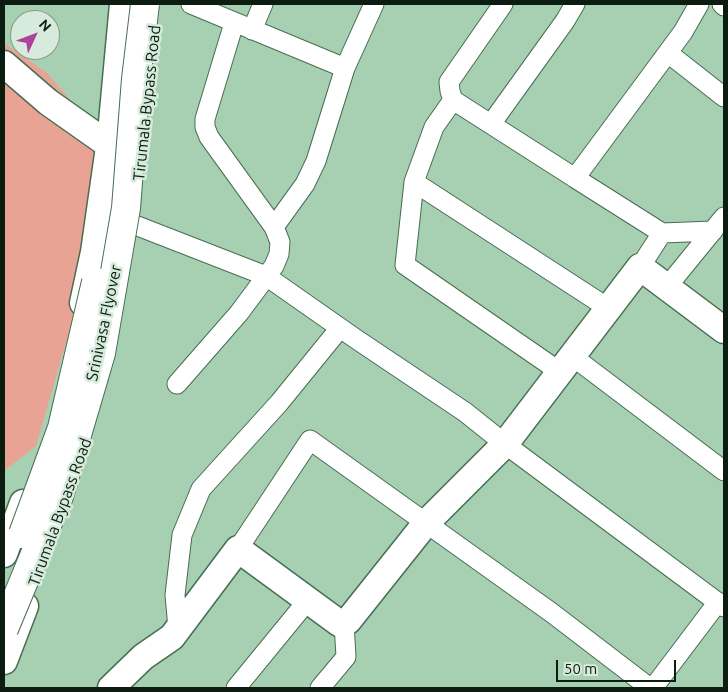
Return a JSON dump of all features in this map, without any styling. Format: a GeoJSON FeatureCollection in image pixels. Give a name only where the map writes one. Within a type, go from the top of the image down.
{"type":"FeatureCollection","features":[{"type":"Feature","properties":{"kind":"main road","name":"Srinivasa Flyover"},"geometry":{"type":"LineString","coordinates":[[4,581],[62,428],[102,251],[119,138],[130,4]]}},
{"type":"Feature","properties":{"kind":"main road","name":"Srinivasa Flyover"},"geometry":{"type":"LineString","coordinates":[[4,629],[58,496],[101,353],[126,208],[136,79],[145,4]]}},
{"type":"Feature","properties":{"kind":"street","name":"Tirumala Bypass Road"},"geometry":{"type":"LineString","coordinates":[[4,554],[44,448],[80,320],[94,252],[109,145],[123,4]]}},
{"type":"Feature","properties":{"kind":"street","name":"Tirumala Bypass Road"},"geometry":{"type":"LineString","coordinates":[[4,661],[79,471],[110,362],[138,209],[140,147],[158,4]]}},
{"type":"Feature","properties":{"kind":"street"},"geometry":{"type":"LineString","coordinates":[[191,4],[345,68]]}},
{"type":"Feature","properties":{"kind":"street"},"geometry":{"type":"LineString","coordinates":[[252,30],[262,4]]}},
{"type":"Feature","properties":{"kind":"street"},"geometry":{"type":"LineString","coordinates":[[274,227],[305,184],[316,161],[345,68],[374,4]]}},
{"type":"Feature","properties":{"kind":"street"},"geometry":{"type":"LineString","coordinates":[[503,4],[449,82],[453,100],[662,233],[718,224]]}},
{"type":"Feature","properties":{"kind":"street"},"geometry":{"type":"LineString","coordinates":[[490,124],[565,21],[575,4]]}},
{"type":"Feature","properties":{"kind":"street"},"geometry":{"type":"LineString","coordinates":[[575,178],[683,32],[699,4]]}},
{"type":"Feature","properties":{"kind":"street"},"geometry":{"type":"LineString","coordinates":[[177,384],[239,313],[274,266],[279,254],[280,242],[274,227],[209,136],[205,127],[205,119],[234,23]]}},
{"type":"Feature","properties":{"kind":"street"},"geometry":{"type":"LineString","coordinates":[[668,53],[724,97]]}},
{"type":"Feature","properties":{"kind":"street"},"geometry":{"type":"LineString","coordinates":[[4,64],[48,102],[109,145],[140,147]]}},
{"type":"Feature","properties":{"kind":"street"},"geometry":{"type":"LineString","coordinates":[[453,100],[434,126],[414,182],[405,265],[566,364],[724,471]]}},
{"type":"Feature","properties":{"kind":"street"},"geometry":{"type":"LineString","coordinates":[[414,182],[608,308]]}},
{"type":"Feature","properties":{"kind":"street"},"geometry":{"type":"LineString","coordinates":[[666,288],[718,224]]}},
{"type":"Feature","properties":{"kind":"street"},"geometry":{"type":"LineString","coordinates":[[111,688],[143,657],[172,637],[238,549],[310,440],[552,613],[652,688],[721,605],[505,444],[466,412],[266,276],[135,225]]}},
{"type":"Feature","properties":{"kind":"street"},"geometry":{"type":"LineString","coordinates":[[238,549],[339,623],[348,621],[426,523],[505,444],[640,267],[662,233]]}},
{"type":"Feature","properties":{"kind":"street"},"geometry":{"type":"LineString","coordinates":[[640,267],[724,330]]}},
{"type":"Feature","properties":{"kind":"street"},"geometry":{"type":"LineString","coordinates":[[178,628],[175,595],[182,535],[201,489],[279,403],[340,328]]}},
{"type":"Feature","properties":{"kind":"street"},"geometry":{"type":"LineString","coordinates":[[236,688],[308,600]]}},
{"type":"Feature","properties":{"kind":"street"},"geometry":{"type":"LineString","coordinates":[[320,688],[346,657],[344,623]]}},
{"type":"Feature","properties":{"kind":"shaded area"},"geometry":{"type":"Polygon","coordinates":[[[4,43],[10,47],[10,60],[28,60],[47,73],[109,145],[74,315],[36,446],[4,471],[4,43]]]}}]}
